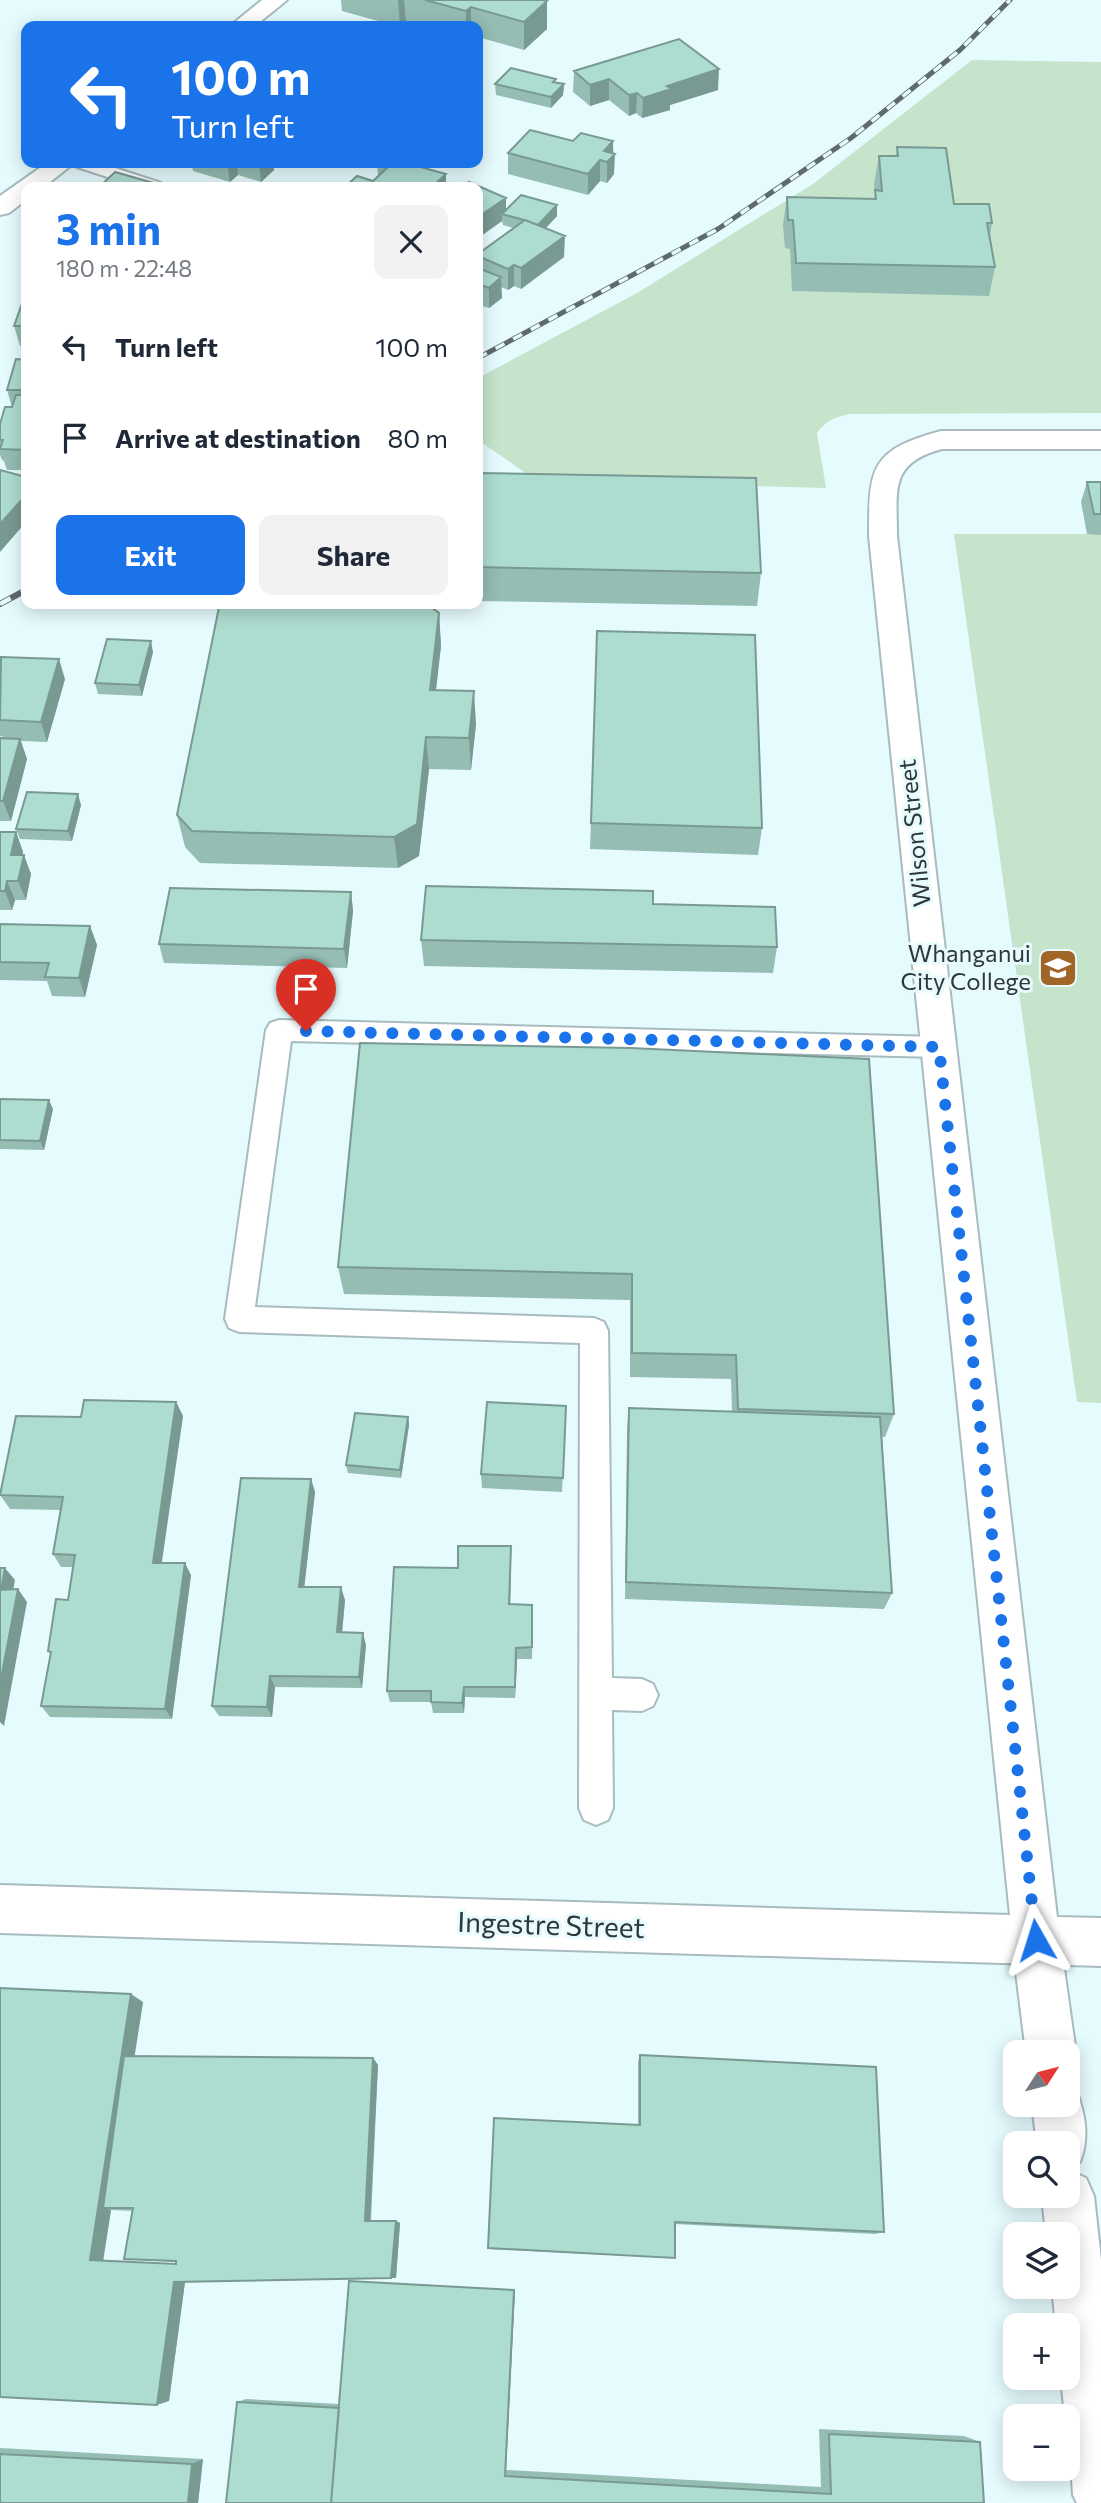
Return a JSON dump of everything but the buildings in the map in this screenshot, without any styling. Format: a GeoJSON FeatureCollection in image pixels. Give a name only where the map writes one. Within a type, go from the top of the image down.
{"type":"FeatureCollection","features":[{"type":"Feature","properties":{"kind":"street"},"geometry":{"type":"LineString","coordinates":[[248,21],[276,0]]}},
{"type":"Feature","properties":{"kind":"street"},"geometry":{"type":"LineString","coordinates":[[36,182],[55,168]]}},
{"type":"Feature","properties":{"kind":"street"},"geometry":{"type":"LineString","coordinates":[[0,208],[21,193]]}},
{"type":"Feature","properties":{"kind":"street","name":"Wilson Street"},"geometry":{"type":"LineString","coordinates":[[1049,2040],[1036,1940],[883,536],[884,484],[887,470],[901,453],[919,444],[962,438],[1101,440]]}},
{"type":"Feature","properties":{"kind":"street","name":"Ingestre Street"},"geometry":{"type":"LineString","coordinates":[[0,1909],[1101,1942]]}},
{"type":"Feature","properties":{"kind":"street"},"geometry":{"type":"LineString","coordinates":[[1069,2208],[1101,2494]]}},
{"type":"Feature","properties":{"kind":"lane"},"geometry":{"type":"LineString","coordinates":[[98,168],[140,182]]}},
{"type":"Feature","properties":{"kind":"lane"},"geometry":{"type":"LineString","coordinates":[[596,1808],[594,1331],[239,1319],[279,1030],[939,1047]]}},
{"type":"Feature","properties":{"kind":"lane"},"geometry":{"type":"LineString","coordinates":[[594,1693],[642,1695]]}},
{"type":"Feature","properties":{"kind":"green space"},"geometry":{"type":"Polygon","coordinates":[[[972,60],[1101,62],[1101,413],[840,416],[828,422],[817,433],[826,488],[536,480],[483,443],[483,375],[637,293],[813,184],[972,60]]]}},
{"type":"Feature","properties":{"kind":"green space","name":"Whanganui City College"},"geometry":{"type":"Polygon","coordinates":[[[954,534],[1101,534],[1101,1403],[1077,1402],[954,534]]]}},
{"type":"Feature","properties":{"kind":"railway"},"geometry":{"type":"LineString","coordinates":[[483,355],[718,229],[851,138],[960,50],[1010,0]]}},
{"type":"Feature","properties":{"kind":"railway"},"geometry":{"type":"LineString","coordinates":[[0,604],[21,593]]}},
{"type":"Feature","properties":{"kind":"place","name":"Whanganui City College"},"geometry":{"type":"Point","coordinates":[1058,968]}},
{"type":"Feature","properties":{"kind":"route"},"geometry":{"type":"LineString","coordinates":[[306,1031],[939,1047],[1036,1940]]}}]}
